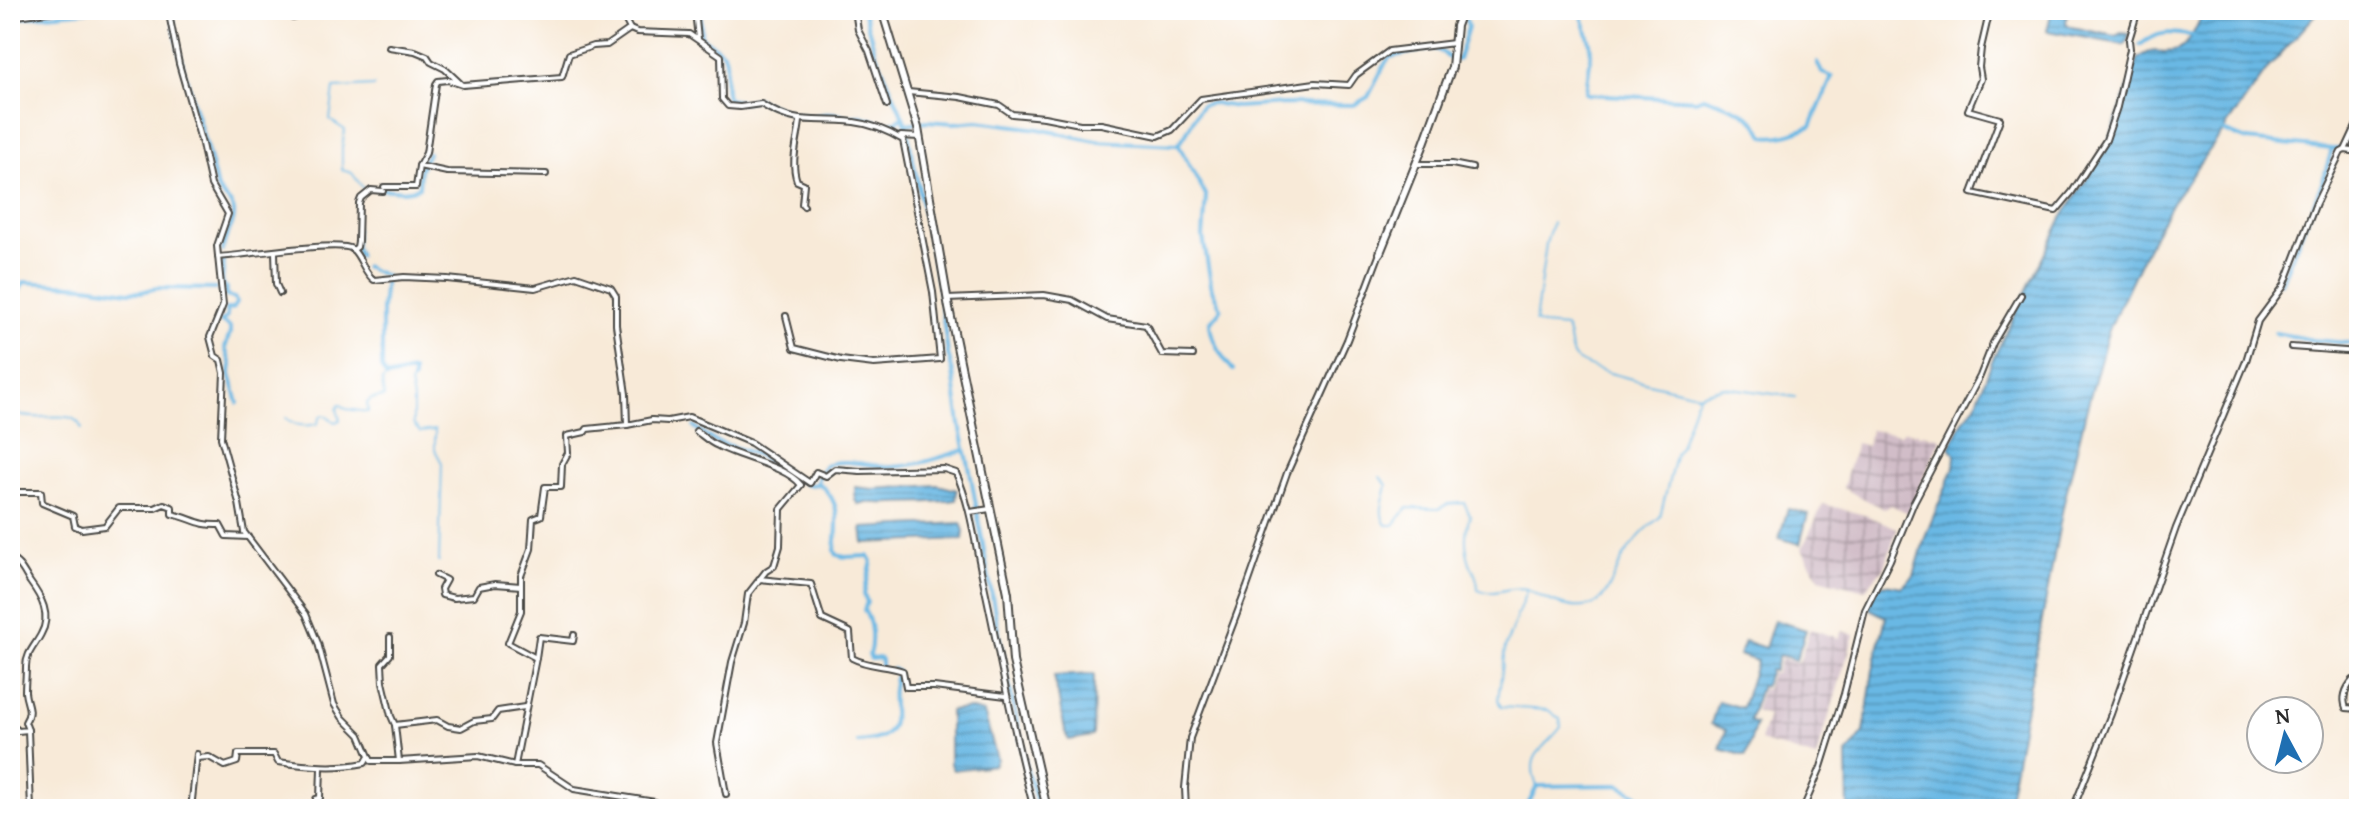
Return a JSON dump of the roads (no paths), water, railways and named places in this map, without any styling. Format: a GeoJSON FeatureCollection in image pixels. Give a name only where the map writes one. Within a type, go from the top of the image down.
{"type":"FeatureCollection","features":[{"type":"Feature","properties":{"kind":"street"},"geometry":{"type":"LineString","coordinates":[[10,17],[61,10]]}},
{"type":"Feature","properties":{"kind":"street"},"geometry":{"type":"LineString","coordinates":[[166,10],[211,185],[228,214],[218,240],[223,305],[210,337],[224,373],[221,438],[244,532],[306,614],[318,643],[334,704],[360,735],[371,761],[478,756],[515,765],[538,765],[574,789],[655,802],[655,809]]}},
{"type":"Feature","properties":{"kind":"street"},"geometry":{"type":"LineString","coordinates":[[293,10],[293,18]]}},
{"type":"Feature","properties":{"kind":"street"},"geometry":{"type":"LineString","coordinates":[[606,10],[621,12],[630,29],[637,32],[686,33],[722,57],[722,99],[734,108],[761,104],[800,121],[866,124],[903,140],[933,292],[940,359],[874,364],[841,360],[794,348],[786,316]]}},
{"type":"Feature","properties":{"kind":"street"},"geometry":{"type":"LineString","coordinates":[[698,10],[698,39]]}},
{"type":"Feature","properties":{"kind":"street"},"geometry":{"type":"LineString","coordinates":[[855,10],[858,30],[869,51],[887,105]]}},
{"type":"Feature","properties":{"kind":"street"},"geometry":{"type":"LineString","coordinates":[[882,10],[915,116],[987,510],[1010,610],[1013,661],[1047,809]]}},
{"type":"Feature","properties":{"kind":"street"},"geometry":{"type":"LineString","coordinates":[[1186,809],[1190,738],[1287,473],[1347,340],[1416,164],[1452,67],[1456,26],[1462,10]]}},
{"type":"Feature","properties":{"kind":"street"},"geometry":{"type":"LineString","coordinates":[[1955,10],[1988,18],[1981,48],[1981,79],[1968,110],[2000,119],[1972,193],[2056,211],[2106,140],[2117,107],[2130,49],[2129,40],[2138,10]]}},
{"type":"Feature","properties":{"kind":"street"},"geometry":{"type":"LineString","coordinates":[[627,425],[616,325],[616,296],[611,288],[576,276],[535,288],[447,279],[404,277],[374,280],[364,270],[355,248],[361,198],[371,190],[416,187],[419,166],[426,153],[436,84],[442,80],[462,85],[562,77],[569,54],[607,45],[630,29]]}},
{"type":"Feature","properties":{"kind":"street"},"geometry":{"type":"LineString","coordinates":[[908,92],[960,97],[999,105],[1012,114],[1101,124],[1158,136],[1172,130],[1201,99],[1315,83],[1349,85],[1356,75],[1389,51],[1455,43]]}},
{"type":"Feature","properties":{"kind":"street"},"geometry":{"type":"LineString","coordinates":[[389,47],[427,56],[462,85]]}},
{"type":"Feature","properties":{"kind":"street"},"geometry":{"type":"LineString","coordinates":[[2073,809],[2111,714],[2176,528],[2246,361],[2258,321],[2284,286],[2322,190],[2359,120]]}},
{"type":"Feature","properties":{"kind":"street"},"geometry":{"type":"LineString","coordinates":[[800,121],[794,153],[795,176],[797,181],[804,184],[804,206]]}},
{"type":"Feature","properties":{"kind":"street"},"geometry":{"type":"LineString","coordinates":[[898,136],[918,132]]}},
{"type":"Feature","properties":{"kind":"street"},"geometry":{"type":"LineString","coordinates":[[2345,150],[2359,152]]}},
{"type":"Feature","properties":{"kind":"street"},"geometry":{"type":"LineString","coordinates":[[1416,164],[1452,164],[1472,168]]}},
{"type":"Feature","properties":{"kind":"street"},"geometry":{"type":"LineString","coordinates":[[419,166],[447,172],[546,174]]}},
{"type":"Feature","properties":{"kind":"street"},"geometry":{"type":"LineString","coordinates":[[218,257],[310,247],[355,248]]}},
{"type":"Feature","properties":{"kind":"street"},"geometry":{"type":"LineString","coordinates":[[275,252],[276,284],[280,293]]}},
{"type":"Feature","properties":{"kind":"street"},"geometry":{"type":"LineString","coordinates":[[927,263],[940,261]]}},
{"type":"Feature","properties":{"kind":"street"},"geometry":{"type":"LineString","coordinates":[[947,299],[1031,294],[1072,300],[1107,319],[1146,325],[1162,354],[1193,355]]}},
{"type":"Feature","properties":{"kind":"street"},"geometry":{"type":"LineString","coordinates":[[1803,809],[1821,767],[1844,694],[1865,610],[1914,502],[1974,387],[1993,343],[2021,295]]}},
{"type":"Feature","properties":{"kind":"street"},"geometry":{"type":"LineString","coordinates":[[2291,347],[2359,352]]}},
{"type":"Feature","properties":{"kind":"street"},"geometry":{"type":"LineString","coordinates":[[536,658],[508,643],[521,611],[521,576],[531,549],[533,519],[541,516],[545,487],[561,487],[562,464],[568,453],[567,436],[579,435],[595,427],[689,417],[751,443],[810,483],[816,472],[826,476],[835,469],[949,470],[957,475],[971,512],[1006,696],[1034,809]]}},
{"type":"Feature","properties":{"kind":"street"},"geometry":{"type":"LineString","coordinates":[[696,431],[715,446],[767,466],[801,484],[781,509],[780,546],[774,566],[748,594],[717,743],[726,794]]}},
{"type":"Feature","properties":{"kind":"street"},"geometry":{"type":"LineString","coordinates":[[10,494],[41,492],[42,503],[73,516],[75,526],[80,529],[105,526],[119,508],[155,508],[164,504],[172,507],[172,514],[189,518],[203,526],[220,525],[226,536],[248,537]]}},
{"type":"Feature","properties":{"kind":"street"},"geometry":{"type":"LineString","coordinates":[[971,512],[987,510]]}},
{"type":"Feature","properties":{"kind":"street"},"geometry":{"type":"LineString","coordinates":[[10,559],[18,562],[42,598],[44,610],[42,632],[29,651],[26,668],[28,678],[25,690],[30,707],[25,722],[28,730],[31,809]]}},
{"type":"Feature","properties":{"kind":"street"},"geometry":{"type":"LineString","coordinates":[[436,575],[446,580],[441,589],[442,595],[454,598],[474,596],[479,587],[521,586]]}},
{"type":"Feature","properties":{"kind":"street"},"geometry":{"type":"LineString","coordinates":[[759,579],[811,584],[822,619],[850,632],[852,658],[903,671],[906,687],[934,687],[1006,696]]}},
{"type":"Feature","properties":{"kind":"street"},"geometry":{"type":"LineString","coordinates":[[515,765],[539,637],[573,641],[574,635]]}},
{"type":"Feature","properties":{"kind":"street"},"geometry":{"type":"LineString","coordinates":[[390,637],[390,655],[382,664],[383,682],[395,725],[399,761]]}},
{"type":"Feature","properties":{"kind":"street"},"geometry":{"type":"LineString","coordinates":[[2359,681],[2353,680],[2346,688],[2344,703],[2346,708],[2359,709]]}},
{"type":"Feature","properties":{"kind":"street"},"geometry":{"type":"LineString","coordinates":[[395,725],[437,720],[461,728],[474,721],[492,719],[498,711],[526,707]]}},
{"type":"Feature","properties":{"kind":"street"},"geometry":{"type":"LineString","coordinates":[[10,725],[18,731],[28,730]]}},
{"type":"Feature","properties":{"kind":"street"},"geometry":{"type":"LineString","coordinates":[[191,809],[197,756],[209,757],[225,766],[237,762],[238,754],[274,754],[278,762],[321,768],[365,763],[368,758]]}},
{"type":"Feature","properties":{"kind":"street"},"geometry":{"type":"LineString","coordinates":[[308,809],[320,798],[321,768]]}},
{"type":"Feature","properties":{"kind":"street"},"geometry":{"type":"LineString","coordinates":[[368,809],[391,805],[391,809]]}},
{"type":"Feature","properties":{"kind":"water"},"geometry":{"type":"Polygon","coordinates":[[[2052,10],[2064,10],[2066,23],[2071,27],[2116,36],[2130,34],[2125,45],[2047,31],[2052,10]]]}},
{"type":"Feature","properties":{"kind":"water"},"geometry":{"type":"Polygon","coordinates":[[[2204,10],[2320,10],[2269,67],[2171,204],[2109,329],[2063,507],[2007,809],[1848,809],[1847,754],[1864,732],[1873,670],[1886,617],[1870,609],[1869,605],[1879,586],[1902,587],[1914,576],[1926,534],[1954,468],[1955,455],[1950,447],[1976,404],[1992,361],[2062,218],[2106,149],[2138,59],[2152,52],[2180,49],[2193,34],[2204,10]]]}},
{"type":"Feature","properties":{"kind":"water"},"geometry":{"type":"Polygon","coordinates":[[[938,485],[957,490],[956,500],[858,504],[855,500],[855,487],[873,489],[938,485]]]}},
{"type":"Feature","properties":{"kind":"water"},"geometry":{"type":"Polygon","coordinates":[[[1788,509],[1808,514],[1800,544],[1779,538],[1788,509]]]}},
{"type":"Feature","properties":{"kind":"water"},"geometry":{"type":"Polygon","coordinates":[[[961,523],[963,539],[864,543],[862,528],[961,523]]]}},
{"type":"Feature","properties":{"kind":"water"},"geometry":{"type":"Polygon","coordinates":[[[1774,620],[1806,630],[1796,660],[1779,655],[1774,671],[1770,670],[1764,686],[1761,685],[1749,721],[1756,724],[1746,756],[1720,749],[1726,730],[1711,724],[1718,701],[1742,708],[1757,661],[1739,655],[1744,641],[1765,648],[1774,620]]]}},
{"type":"Feature","properties":{"kind":"water"},"geometry":{"type":"Polygon","coordinates":[[[1094,674],[1093,736],[1069,740],[1054,676],[1094,674]]]}},
{"type":"Feature","properties":{"kind":"water"},"geometry":{"type":"Polygon","coordinates":[[[968,709],[984,713],[997,759],[994,765],[953,770],[950,764],[950,711],[968,709]]]}},
{"type":"Feature","properties":{"kind":"waterway"},"geometry":{"type":"LineString","coordinates":[[10,19],[96,10]]}},
{"type":"Feature","properties":{"kind":"waterway"},"geometry":{"type":"LineString","coordinates":[[171,10],[181,59],[216,185],[234,211],[223,251]]}},
{"type":"Feature","properties":{"kind":"waterway"},"geometry":{"type":"LineString","coordinates":[[701,10],[701,36],[725,57],[728,99],[742,102],[756,99],[796,115],[832,113],[861,116],[885,124],[896,122],[903,116]]}},
{"type":"Feature","properties":{"kind":"waterway"},"geometry":{"type":"LineString","coordinates":[[863,10],[875,51],[906,124],[939,290],[960,425],[1000,641],[1027,770],[1039,809]]}},
{"type":"Feature","properties":{"kind":"waterway"},"geometry":{"type":"LineString","coordinates":[[906,124],[978,121],[1096,141],[1177,145],[1202,105],[1354,105],[1368,97],[1390,57],[1429,49],[1458,60],[1468,27],[1465,17],[1467,10]]}},
{"type":"Feature","properties":{"kind":"waterway"},"geometry":{"type":"LineString","coordinates":[[1580,10],[1590,42],[1587,94],[1696,100],[1703,97],[1747,115],[1764,136],[1782,136],[1811,126],[1832,77],[1822,73],[1817,62]]}},
{"type":"Feature","properties":{"kind":"waterway"},"geometry":{"type":"LineString","coordinates":[[2140,45],[2166,33],[2194,36]]}},
{"type":"Feature","properties":{"kind":"waterway"},"geometry":{"type":"LineString","coordinates":[[365,191],[352,173],[342,170],[345,130],[330,120],[334,88],[374,86]]}},
{"type":"Feature","properties":{"kind":"waterway"},"geometry":{"type":"LineString","coordinates":[[2221,130],[2247,140],[2332,149]]}},
{"type":"Feature","properties":{"kind":"waterway"},"geometry":{"type":"LineString","coordinates":[[1178,144],[1206,196],[1203,237],[1212,290],[1221,308],[1210,322],[1212,335],[1217,348],[1233,370]]}},
{"type":"Feature","properties":{"kind":"waterway"},"geometry":{"type":"LineString","coordinates":[[2281,283],[2322,183],[2332,149],[2346,149]]}},
{"type":"Feature","properties":{"kind":"waterway"},"geometry":{"type":"LineString","coordinates":[[377,189],[404,191],[419,187],[420,169],[428,153]]}},
{"type":"Feature","properties":{"kind":"waterway"},"geometry":{"type":"LineString","coordinates":[[1552,223],[1535,322],[1565,327],[1572,353],[1582,363],[1612,374],[1699,395]]}},
{"type":"Feature","properties":{"kind":"waterway"},"geometry":{"type":"LineString","coordinates":[[356,229],[355,245],[359,256]]}},
{"type":"Feature","properties":{"kind":"waterway"},"geometry":{"type":"LineString","coordinates":[[224,261],[222,282],[226,296],[237,302],[232,309],[226,309],[227,317],[221,322],[230,327],[225,348],[238,403]]}},
{"type":"Feature","properties":{"kind":"waterway"},"geometry":{"type":"LineString","coordinates":[[365,267],[386,276]]}},
{"type":"Feature","properties":{"kind":"waterway"},"geometry":{"type":"LineString","coordinates":[[385,280],[382,370],[387,377],[413,371],[413,380]]}},
{"type":"Feature","properties":{"kind":"waterway"},"geometry":{"type":"LineString","coordinates":[[10,299],[16,297],[24,282],[129,292],[157,288],[216,289]]}},
{"type":"Feature","properties":{"kind":"waterway"},"geometry":{"type":"LineString","coordinates":[[2275,333],[2359,344]]}},
{"type":"Feature","properties":{"kind":"waterway"},"geometry":{"type":"LineString","coordinates":[[286,418],[308,425],[317,424],[325,415],[335,422],[340,420],[337,409],[340,404],[346,409],[368,412],[367,403],[371,399],[384,397],[382,381],[387,377]]}},
{"type":"Feature","properties":{"kind":"waterway"},"geometry":{"type":"LineString","coordinates":[[413,380],[410,384],[413,424],[420,432],[435,430],[435,450],[442,463],[439,562]]}},
{"type":"Feature","properties":{"kind":"waterway"},"geometry":{"type":"LineString","coordinates":[[1528,590],[1566,606],[1586,607],[1603,597],[1627,552],[1660,517],[1676,452],[1700,394],[1724,387],[1795,397]]}},
{"type":"Feature","properties":{"kind":"waterway"},"geometry":{"type":"LineString","coordinates":[[10,406],[29,417],[72,418],[82,429]]}},
{"type":"Feature","properties":{"kind":"waterway"},"geometry":{"type":"LineString","coordinates":[[694,427],[714,441],[755,454],[807,485],[820,484],[827,492],[837,515],[837,555],[868,556],[872,561],[864,594],[867,602],[864,610],[871,632],[869,655],[871,659],[879,658],[881,667]]}},
{"type":"Feature","properties":{"kind":"waterway"},"geometry":{"type":"LineString","coordinates":[[816,484],[824,468],[835,462],[901,466],[965,450]]}},
{"type":"Feature","properties":{"kind":"waterway"},"geometry":{"type":"LineString","coordinates":[[1380,477],[1387,485],[1382,510],[1386,525],[1394,525],[1407,508],[1438,509],[1448,504],[1464,503],[1470,515],[1466,533],[1467,550],[1478,590],[1527,589],[1505,648],[1498,700],[1501,707],[1548,710],[1560,719],[1561,727],[1535,759],[1533,766],[1537,786]]}},
{"type":"Feature","properties":{"kind":"waterway"},"geometry":{"type":"LineString","coordinates":[[858,742],[875,739],[891,728],[893,685],[897,672],[893,669]]}},
{"type":"Feature","properties":{"kind":"waterway"},"geometry":{"type":"LineString","coordinates":[[1526,809],[1537,786],[1619,785],[1663,809]]}}]}
